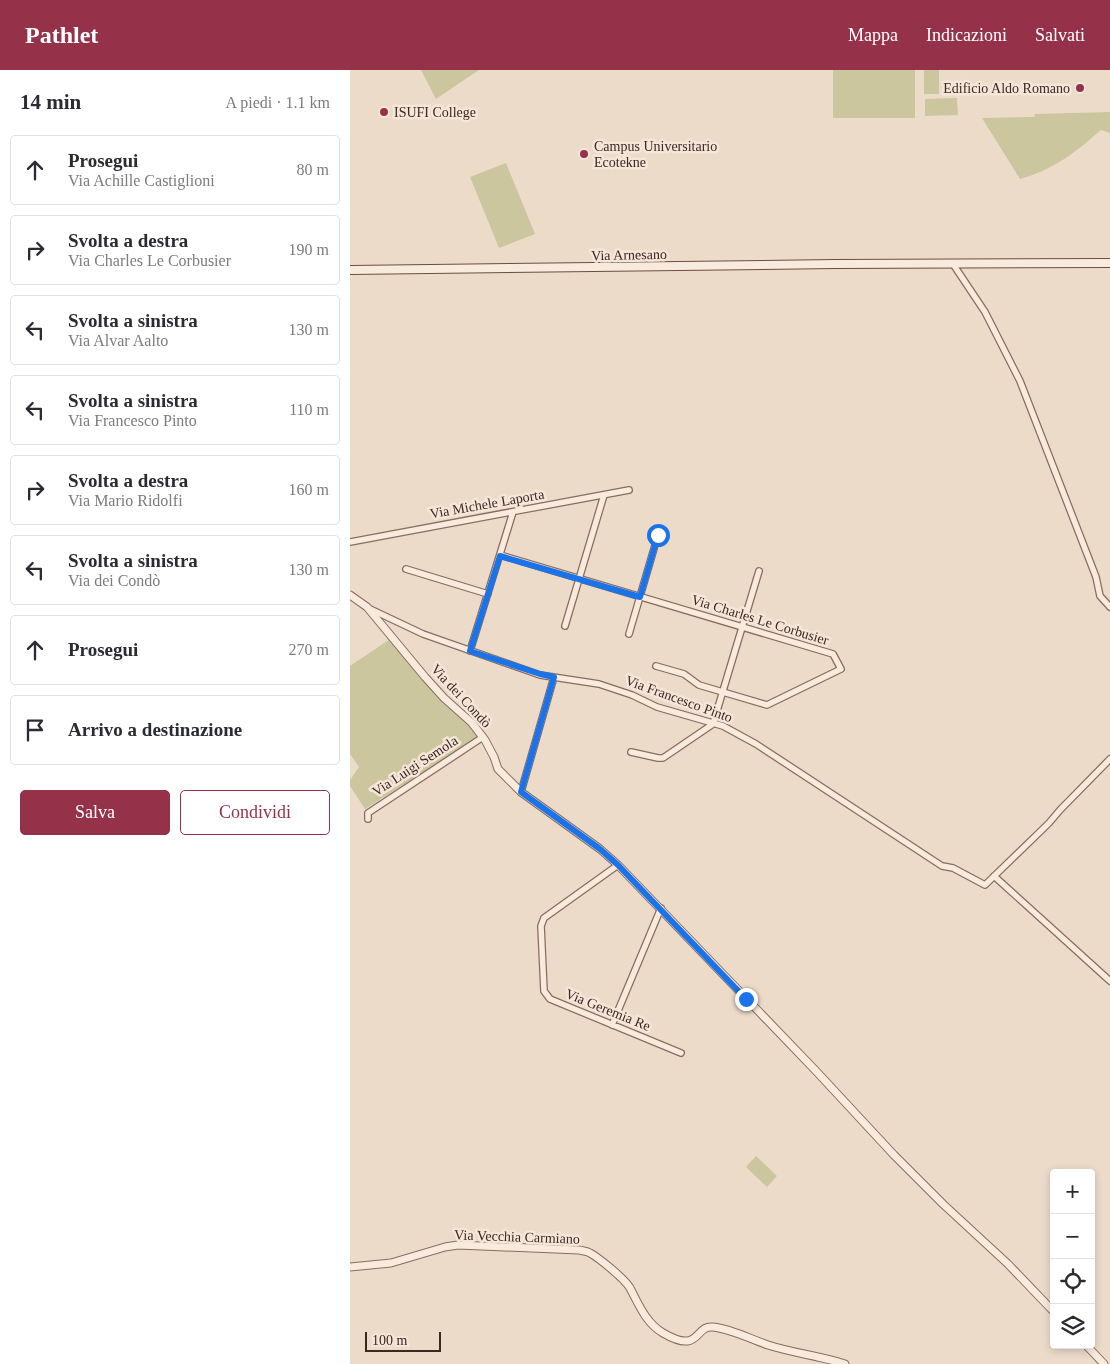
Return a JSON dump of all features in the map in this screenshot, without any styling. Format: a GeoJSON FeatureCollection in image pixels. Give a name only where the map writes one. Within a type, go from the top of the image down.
{"type":"FeatureCollection","features":[{"type":"Feature","properties":{"kind":"main road","name":"Via Arnesano"},"geometry":{"type":"LineString","coordinates":[[350,270],[908,264],[1110,264]]}},
{"type":"Feature","properties":{"kind":"street"},"geometry":{"type":"LineString","coordinates":[[953,264],[985,312],[1016,373],[1096,577],[1100,596],[1110,607]]}},
{"type":"Feature","properties":{"kind":"street","name":"Via Michele Laporta"},"geometry":{"type":"LineString","coordinates":[[350,542],[629,490]]}},
{"type":"Feature","properties":{"kind":"street"},"geometry":{"type":"LineString","coordinates":[[565,626],[604,495]]}},
{"type":"Feature","properties":{"kind":"street"},"geometry":{"type":"LineString","coordinates":[[470,651],[513,512]]}},
{"type":"Feature","properties":{"kind":"street"},"geometry":{"type":"LineString","coordinates":[[629,634],[658,535]]}},
{"type":"Feature","properties":{"kind":"street","name":"Via Charles Le Corbusier"},"geometry":{"type":"LineString","coordinates":[[500,556],[833,654],[840,669],[767,705],[699,685],[684,674],[656,666]]}},
{"type":"Feature","properties":{"kind":"street"},"geometry":{"type":"LineString","coordinates":[[406,569],[488,594]]}},
{"type":"Feature","properties":{"kind":"street"},"geometry":{"type":"LineString","coordinates":[[631,752],[664,758],[713,724],[759,571]]}},
{"type":"Feature","properties":{"kind":"street","name":"Via dei Condò"},"geometry":{"type":"LineString","coordinates":[[350,595],[366,607],[424,676],[472,724],[483,737],[498,769],[521,792],[600,849],[618,865],[661,908],[894,1155],[943,1204],[1008,1264],[1050,1308]]}},
{"type":"Feature","properties":{"kind":"street","name":"Via Francesco Pinto"},"geometry":{"type":"LineString","coordinates":[[366,607],[423,634],[470,651],[540,674],[599,684],[632,695],[657,708],[723,726],[756,744],[942,866],[953,868],[985,885],[994,876]]}},
{"type":"Feature","properties":{"kind":"street"},"geometry":{"type":"LineString","coordinates":[[521,792],[554,677]]}},
{"type":"Feature","properties":{"kind":"street","name":"Via Luigi Semola"},"geometry":{"type":"LineString","coordinates":[[368,820],[368,813],[483,737]]}},
{"type":"Feature","properties":{"kind":"street"},"geometry":{"type":"LineString","coordinates":[[1110,759],[1050,822],[994,876],[1110,981]]}},
{"type":"Feature","properties":{"kind":"street","name":"Via Geremia Re"},"geometry":{"type":"LineString","coordinates":[[618,865],[544,918],[541,926],[544,991],[550,999],[681,1053]]}},
{"type":"Feature","properties":{"kind":"street"},"geometry":{"type":"LineString","coordinates":[[612,1025],[661,908]]}},
{"type":"Feature","properties":{"kind":"street","name":"Via Vecchia Carmiano"},"geometry":{"type":"LineString","coordinates":[[350,1267],[391,1263],[458,1245],[579,1250],[590,1253],[623,1279],[630,1287],[634,1298],[647,1319],[663,1333],[679,1341],[687,1342],[692,1340],[704,1329],[712,1327],[779,1348],[845,1364]]}},
{"type":"Feature","properties":{"kind":"street"},"geometry":{"type":"LineString","coordinates":[[1090,1349],[1104,1364]]}},
{"type":"Feature","properties":{"kind":"shaded area"},"geometry":{"type":"Polygon","coordinates":[[[421,70],[479,70],[436,99],[421,70]]]}},
{"type":"Feature","properties":{"kind":"shaded area"},"geometry":{"type":"Polygon","coordinates":[[[833,70],[915,70],[915,118],[833,118],[833,70]]]}},
{"type":"Feature","properties":{"kind":"shaded area"},"geometry":{"type":"Polygon","coordinates":[[[924,70],[939,70],[939,94],[924,94],[924,70]]]}},
{"type":"Feature","properties":{"kind":"shaded area"},"geometry":{"type":"Polygon","coordinates":[[[957,98],[958,115],[925,116],[925,99],[957,98]]]}},
{"type":"Feature","properties":{"kind":"shaded area"},"geometry":{"type":"Polygon","coordinates":[[[1110,112],[1110,133],[1101,130],[1064,159],[1043,171],[1020,179],[982,118],[1034,117],[1035,114],[1110,112]]]}},
{"type":"Feature","properties":{"kind":"shaded area"},"geometry":{"type":"Polygon","coordinates":[[[506,163],[535,234],[499,248],[470,177],[506,163]]]}},
{"type":"Feature","properties":{"kind":"shaded area"},"geometry":{"type":"Polygon","coordinates":[[[390,639],[471,725],[479,737],[365,809],[350,786],[350,780],[359,767],[350,754],[350,666],[390,639]]]}},
{"type":"Feature","properties":{"kind":"shaded area"},"geometry":{"type":"Polygon","coordinates":[[[756,1156],[777,1176],[767,1187],[746,1167],[756,1156]]]}},
{"type":"Feature","properties":{"kind":"place","name":"Edificio Aldo Romano"},"geometry":{"type":"Point","coordinates":[1080,88]}},
{"type":"Feature","properties":{"kind":"place","name":"ISUFI College"},"geometry":{"type":"Point","coordinates":[384,112]}},
{"type":"Feature","properties":{"kind":"place","name":"Campus Universitario Ecotekne"},"geometry":{"type":"Point","coordinates":[584,154]}},
{"type":"Feature","properties":{"kind":"route"},"geometry":{"type":"LineString","coordinates":[[658,535],[640,597],[500,556],[470,651],[554,677],[521,792],[600,849],[618,865],[746,999]]}}]}
